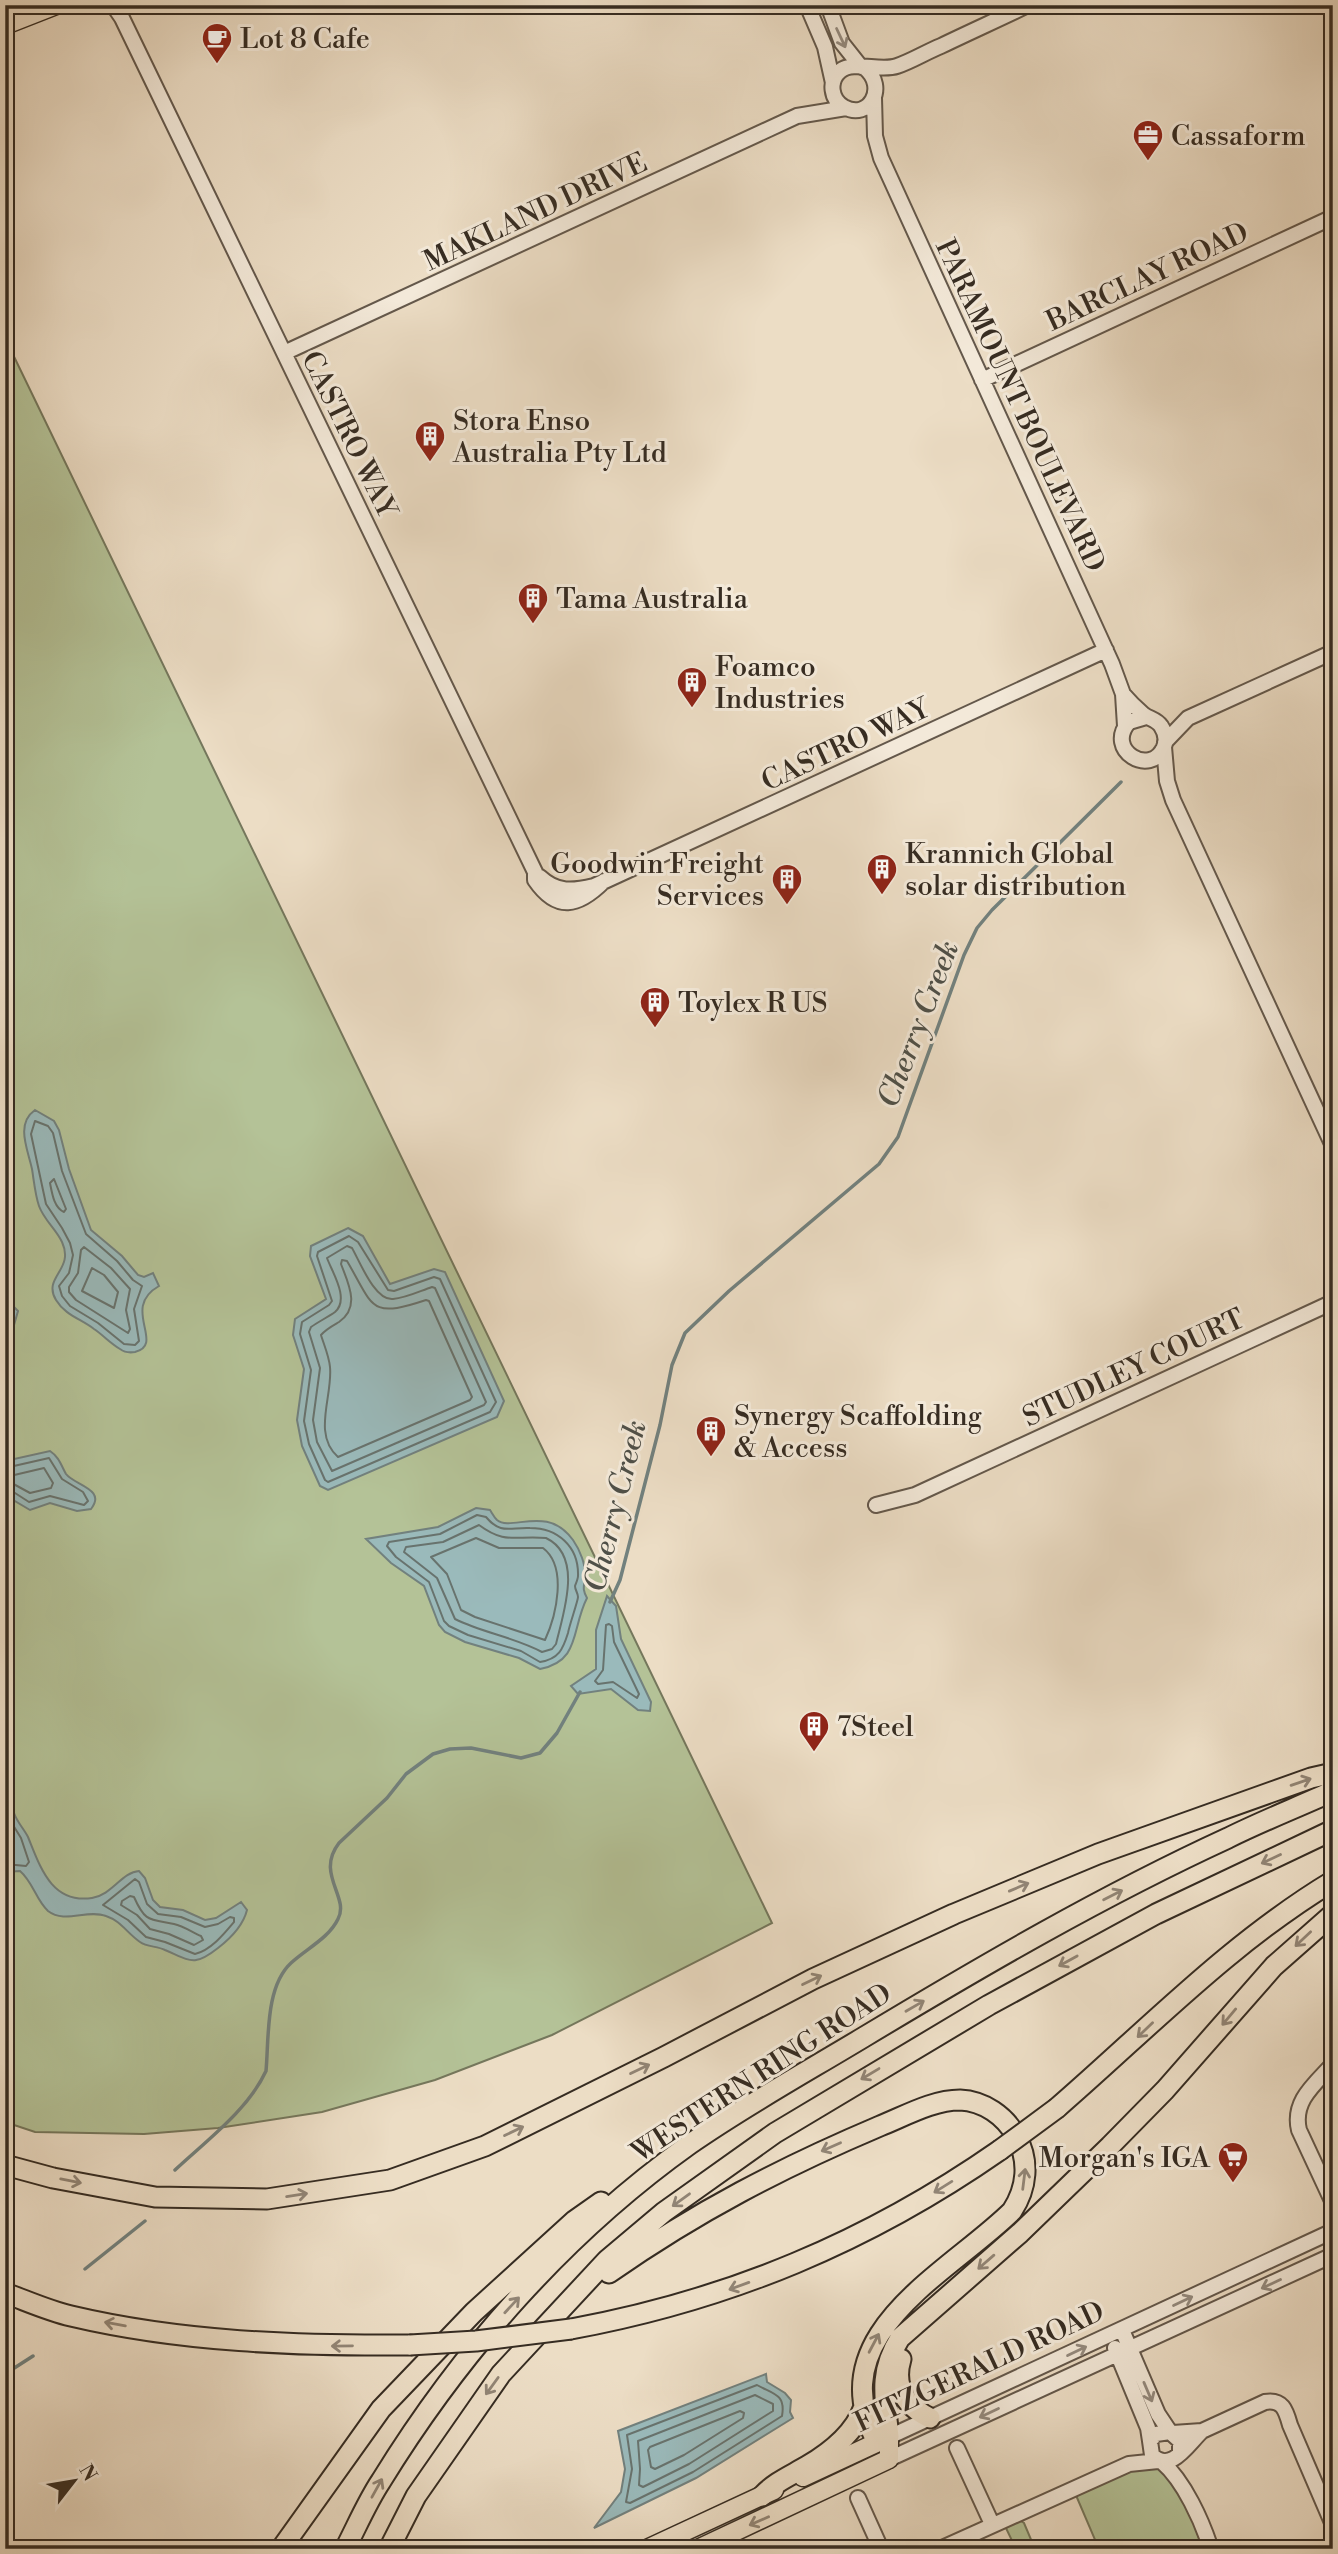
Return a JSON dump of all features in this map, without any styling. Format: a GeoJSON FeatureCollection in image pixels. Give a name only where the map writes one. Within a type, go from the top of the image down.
{"type":"FeatureCollection","features":[{"type":"Feature","properties":{"kind":"highway"},"geometry":{"type":"LineString","coordinates":[[5,2165],[53,2178],[155,2197],[267,2199],[390,2180],[485,2146],[813,1979],[954,1914],[1098,1854],[1311,1778],[1333,1773]]}},
{"type":"Feature","properties":{"kind":"highway","name":"WESTERN RING ROAD"},"geometry":{"type":"LineString","coordinates":[[345,2549],[379,2483],[448,2382],[491,2327],[584,2231],[690,2145],[765,2096],[1010,1951],[1228,1837],[1333,1791]]}},
{"type":"Feature","properties":{"kind":"highway","name":"WESTERN RING ROAD"},"geometry":{"type":"LineString","coordinates":[[388,2549],[416,2496],[521,2350],[607,2260],[664,2212],[775,2133],[881,2067],[1072,1958],[1156,1914],[1333,1830]]}},
{"type":"Feature","properties":{"kind":"highway"},"geometry":{"type":"LineString","coordinates":[[5,2293],[69,2316],[163,2332],[328,2346],[476,2341],[571,2329],[687,2303],[778,2270],[850,2239],[969,2171],[1057,2108],[1217,1965],[1292,1906],[1333,1881]]}},
{"type":"Feature","properties":{"kind":"highway"},"geometry":{"type":"LineString","coordinates":[[883,2440],[883,2387],[892,2350],[910,2327],[1049,2206],[1135,2122],[1274,1966],[1333,1914]]}},
{"type":"Feature","properties":{"kind":"highway"},"geometry":{"type":"LineString","coordinates":[[554,2318],[598,2280],[711,2206],[798,2162],[925,2108],[959,2100],[978,2103],[1007,2123],[1022,2148],[1026,2172],[1018,2202],[1001,2222],[894,2314],[876,2336],[864,2368],[863,2409],[858,2423],[834,2447],[809,2465],[773,2484],[762,2496]]}},
{"type":"Feature","properties":{"kind":"highway"},"geometry":{"type":"LineString","coordinates":[[281,2549],[381,2409],[474,2312],[574,2221],[636,2176],[690,2145]]}},
{"type":"Feature","properties":{"kind":"highway"},"geometry":{"type":"LineString","coordinates":[[930,2418],[920,2413],[906,2399],[898,2382],[898,2371],[912,2340],[953,2291]]}},
{"type":"Feature","properties":{"kind":"highway"},"geometry":{"type":"LineString","coordinates":[[863,2409],[883,2440]]}},
{"type":"Feature","properties":{"kind":"main road"},"geometry":{"type":"LineString","coordinates":[[5,25],[56,5]]}},
{"type":"Feature","properties":{"kind":"main road"},"geometry":{"type":"LineString","coordinates":[[883,2440],[889,2459]]}},
{"type":"Feature","properties":{"kind":"main road","name":"FITZGERALD ROAD"},"geometry":{"type":"LineString","coordinates":[[647,2549],[883,2440]]}},
{"type":"Feature","properties":{"kind":"main road","name":"FITZGERALD ROAD"},"geometry":{"type":"LineString","coordinates":[[709,2546],[889,2459]]}},
{"type":"Feature","properties":{"kind":"street","name":"CASTRO WAY"},"geometry":{"type":"LineString","coordinates":[[113,5],[121,12],[535,872],[551,887],[567,891],[594,886],[1105,650]]}},
{"type":"Feature","properties":{"kind":"street"},"geometry":{"type":"LineString","coordinates":[[807,5],[825,47],[836,100],[848,109],[864,108],[894,67]]}},
{"type":"Feature","properties":{"kind":"street"},"geometry":{"type":"LineString","coordinates":[[828,5],[842,43],[874,79],[875,95]]}},
{"type":"Feature","properties":{"kind":"street"},"geometry":{"type":"LineString","coordinates":[[833,85],[841,71],[847,67],[894,67],[1028,5]]}},
{"type":"Feature","properties":{"kind":"street","name":"MAKLAND DRIVE"},"geometry":{"type":"LineString","coordinates":[[284,353],[807,113],[823,99],[833,85]]}},
{"type":"Feature","properties":{"kind":"street","name":"PARAMOUNT BOULEVARD"},"geometry":{"type":"LineString","coordinates":[[875,95],[876,136],[884,164],[1105,650],[1123,694],[1125,726]]}},
{"type":"Feature","properties":{"kind":"street","name":"MAKLAND DRIVE"},"geometry":{"type":"LineString","coordinates":[[807,113],[848,109]]}},
{"type":"Feature","properties":{"kind":"street","name":"PARAMOUNT BOULEVARD"},"geometry":{"type":"LineString","coordinates":[[848,109],[876,136]]}},
{"type":"Feature","properties":{"kind":"street","name":"BARCLAY ROAD"},"geometry":{"type":"LineString","coordinates":[[982,380],[1333,217]]}},
{"type":"Feature","properties":{"kind":"street"},"geometry":{"type":"LineString","coordinates":[[1167,781],[1142,761],[1128,754],[1124,748],[1122,741],[1125,726],[1134,719],[1188,718],[1333,652]]}},
{"type":"Feature","properties":{"kind":"street","name":"PARAMOUNT BOULEVARD"},"geometry":{"type":"LineString","coordinates":[[1123,694],[1148,718]]}},
{"type":"Feature","properties":{"kind":"street"},"geometry":{"type":"LineString","coordinates":[[1148,718],[1162,727],[1167,781],[1179,813],[1333,1146]]}},
{"type":"Feature","properties":{"kind":"street"},"geometry":{"type":"LineString","coordinates":[[1142,761],[1155,758],[1188,718]]}},
{"type":"Feature","properties":{"kind":"street","name":"STUDLEY COURT"},"geometry":{"type":"LineString","coordinates":[[876,1505],[915,1495],[1333,1302]]}},
{"type":"Feature","properties":{"kind":"street"},"geometry":{"type":"LineString","coordinates":[[1333,2064],[1304,2096],[1297,2109],[1296,2119],[1333,2203]]}},
{"type":"Feature","properties":{"kind":"street","name":"FITZGERALD ROAD"},"geometry":{"type":"LineString","coordinates":[[883,2440],[1333,2231]]}},
{"type":"Feature","properties":{"kind":"street","name":"FITZGERALD ROAD"},"geometry":{"type":"LineString","coordinates":[[889,2459],[1333,2255]]}},
{"type":"Feature","properties":{"kind":"street"},"geometry":{"type":"LineString","coordinates":[[1116,2332],[1148,2428],[1152,2455],[1171,2470],[1186,2493],[1212,2549]]}},
{"type":"Feature","properties":{"kind":"street"},"geometry":{"type":"LineString","coordinates":[[1124,2352],[1158,2414],[1180,2441],[1179,2453],[1186,2493]]}},
{"type":"Feature","properties":{"kind":"street"},"geometry":{"type":"LineString","coordinates":[[940,2549],[1129,2464],[1171,2461],[1202,2431],[1249,2411],[1274,2405],[1290,2425],[1333,2525]]}},
{"type":"Feature","properties":{"kind":"street"},"geometry":{"type":"LineString","coordinates":[[1129,2464],[1161,2432],[1202,2431]]}},
{"type":"Feature","properties":{"kind":"street"},"geometry":{"type":"LineString","coordinates":[[957,2448],[992,2524]]}},
{"type":"Feature","properties":{"kind":"street"},"geometry":{"type":"LineString","coordinates":[[858,2498],[881,2549]]}},
{"type":"Feature","properties":{"kind":"street"},"geometry":{"type":"LineString","coordinates":[[701,2525],[709,2546]]}},
{"type":"Feature","properties":{"kind":"street"},"geometry":{"type":"LineString","coordinates":[[1201,2526],[1205,2549]]}},
{"type":"Feature","properties":{"kind":"green space"},"geometry":{"type":"Polygon","coordinates":[[[5,338],[772,1923],[552,2035],[435,2080],[322,2112],[218,2128],[144,2134],[35,2132],[5,2122],[5,338]]]}},
{"type":"Feature","properties":{"kind":"green space"},"geometry":{"type":"Polygon","coordinates":[[[1156,2465],[1172,2477],[1196,2528],[1202,2549],[1099,2549],[1075,2493],[1127,2471],[1156,2465]]]}},
{"type":"Feature","properties":{"kind":"green space"},"geometry":{"type":"Polygon","coordinates":[[[1019,2520],[1024,2523],[1035,2549],[1016,2549],[1005,2526],[1019,2520]]]}},
{"type":"Feature","properties":{"kind":"water"},"geometry":{"type":"Polygon","coordinates":[[[35,1110],[54,1121],[59,1130],[69,1169],[91,1230],[122,1256],[138,1275],[144,1277],[153,1273],[159,1286],[148,1295],[143,1304],[146,1341],[143,1348],[135,1352],[125,1352],[116,1347],[69,1313],[56,1300],[53,1285],[65,1260],[65,1252],[62,1242],[41,1211],[36,1197],[24,1138],[26,1122],[35,1110]]]}},
{"type":"Feature","properties":{"kind":"water"},"geometry":{"type":"Polygon","coordinates":[[[348,1228],[363,1236],[390,1284],[434,1269],[445,1272],[504,1401],[497,1417],[328,1490],[320,1486],[302,1446],[297,1420],[304,1369],[293,1335],[295,1319],[326,1299],[310,1256],[311,1246],[348,1228]]]}},
{"type":"Feature","properties":{"kind":"water"},"geometry":{"type":"Polygon","coordinates":[[[5,1304],[18,1311],[10,1339],[5,1345],[5,1304]]]}},
{"type":"Feature","properties":{"kind":"water"},"geometry":{"type":"Polygon","coordinates":[[[50,1451],[70,1478],[92,1492],[95,1502],[91,1509],[77,1511],[50,1503],[30,1510],[13,1500],[5,1499],[5,1461],[50,1451]]]}},
{"type":"Feature","properties":{"kind":"water"},"geometry":{"type":"Polygon","coordinates":[[[476,1508],[490,1510],[497,1520],[504,1523],[552,1523],[563,1529],[578,1548],[585,1568],[584,1590],[587,1598],[569,1651],[553,1665],[540,1669],[519,1658],[465,1642],[445,1632],[439,1625],[424,1586],[391,1563],[366,1539],[438,1527],[476,1508]]]}},
{"type":"Feature","properties":{"kind":"water"},"geometry":{"type":"Polygon","coordinates":[[[607,1596],[616,1606],[621,1639],[651,1702],[650,1711],[638,1710],[611,1689],[578,1694],[571,1686],[596,1669],[596,1630],[607,1596]]]}},
{"type":"Feature","properties":{"kind":"water"},"geometry":{"type":"Polygon","coordinates":[[[5,1788],[15,1816],[43,1871],[49,1881],[66,1895],[78,1898],[99,1896],[127,1875],[139,1871],[145,1878],[153,1900],[160,1907],[183,1910],[205,1920],[216,1918],[241,1902],[247,1910],[243,1921],[232,1936],[218,1948],[203,1958],[192,1960],[143,1944],[106,1916],[55,1915],[40,1902],[20,1871],[5,1872],[5,1788]]]}},
{"type":"Feature","properties":{"kind":"water"},"geometry":{"type":"Polygon","coordinates":[[[766,2374],[767,2382],[791,2400],[790,2412],[793,2418],[696,2478],[594,2528],[621,2492],[625,2469],[618,2431],[766,2374]]]}},
{"type":"Feature","properties":{"kind":"waterway","name":"Cherry Creek"},"geometry":{"type":"LineString","coordinates":[[610,1602],[620,1580],[660,1425],[672,1365],[685,1333],[729,1291],[879,1164],[898,1137],[964,955],[977,928],[1121,782]]}},
{"type":"Feature","properties":{"kind":"waterway","name":"Cherry Creek"},"geometry":{"type":"LineString","coordinates":[[175,2170],[249,2099],[266,2071],[270,2014],[277,1985],[291,1963],[334,1926],[341,1911],[330,1865],[339,1843],[387,1798],[406,1774],[433,1754],[450,1749],[471,1748],[521,1758],[540,1753],[557,1733],[580,1692]]}},
{"type":"Feature","properties":{"kind":"waterway","name":"Cherry Creek"},"geometry":{"type":"LineString","coordinates":[[85,2269],[145,2221]]}},
{"type":"Feature","properties":{"kind":"waterway","name":"Cherry Creek"},"geometry":{"type":"LineString","coordinates":[[5,2374],[33,2356]]}},
{"type":"Feature","properties":{"kind":"place","name":"Lot 8 Cafe"},"geometry":{"type":"Point","coordinates":[217,65]}},
{"type":"Feature","properties":{"kind":"place","name":"Cassaform"},"geometry":{"type":"Point","coordinates":[1148,162]}},
{"type":"Feature","properties":{"kind":"place","name":"Stora Enso Australia Pty Ltd"},"geometry":{"type":"Point","coordinates":[430,463]}},
{"type":"Feature","properties":{"kind":"place","name":"Tama Australia"},"geometry":{"type":"Point","coordinates":[533,625]}},
{"type":"Feature","properties":{"kind":"place","name":"Foamco Industries"},"geometry":{"type":"Point","coordinates":[692,709]}},
{"type":"Feature","properties":{"kind":"place","name":"Krannich Global solar distribution"},"geometry":{"type":"Point","coordinates":[882,896]}},
{"type":"Feature","properties":{"kind":"place","name":"Goodwin Freight Services"},"geometry":{"type":"Point","coordinates":[787,906]}},
{"type":"Feature","properties":{"kind":"place","name":"Toylex R US"},"geometry":{"type":"Point","coordinates":[655,1029]}},
{"type":"Feature","properties":{"kind":"place","name":"Synergy Scaffolding & Access"},"geometry":{"type":"Point","coordinates":[711,1458]}},
{"type":"Feature","properties":{"kind":"place","name":"7Steel"},"geometry":{"type":"Point","coordinates":[814,1753]}},
{"type":"Feature","properties":{"kind":"place","name":"Morgan's IGA"},"geometry":{"type":"Point","coordinates":[1233,2184]}}]}
